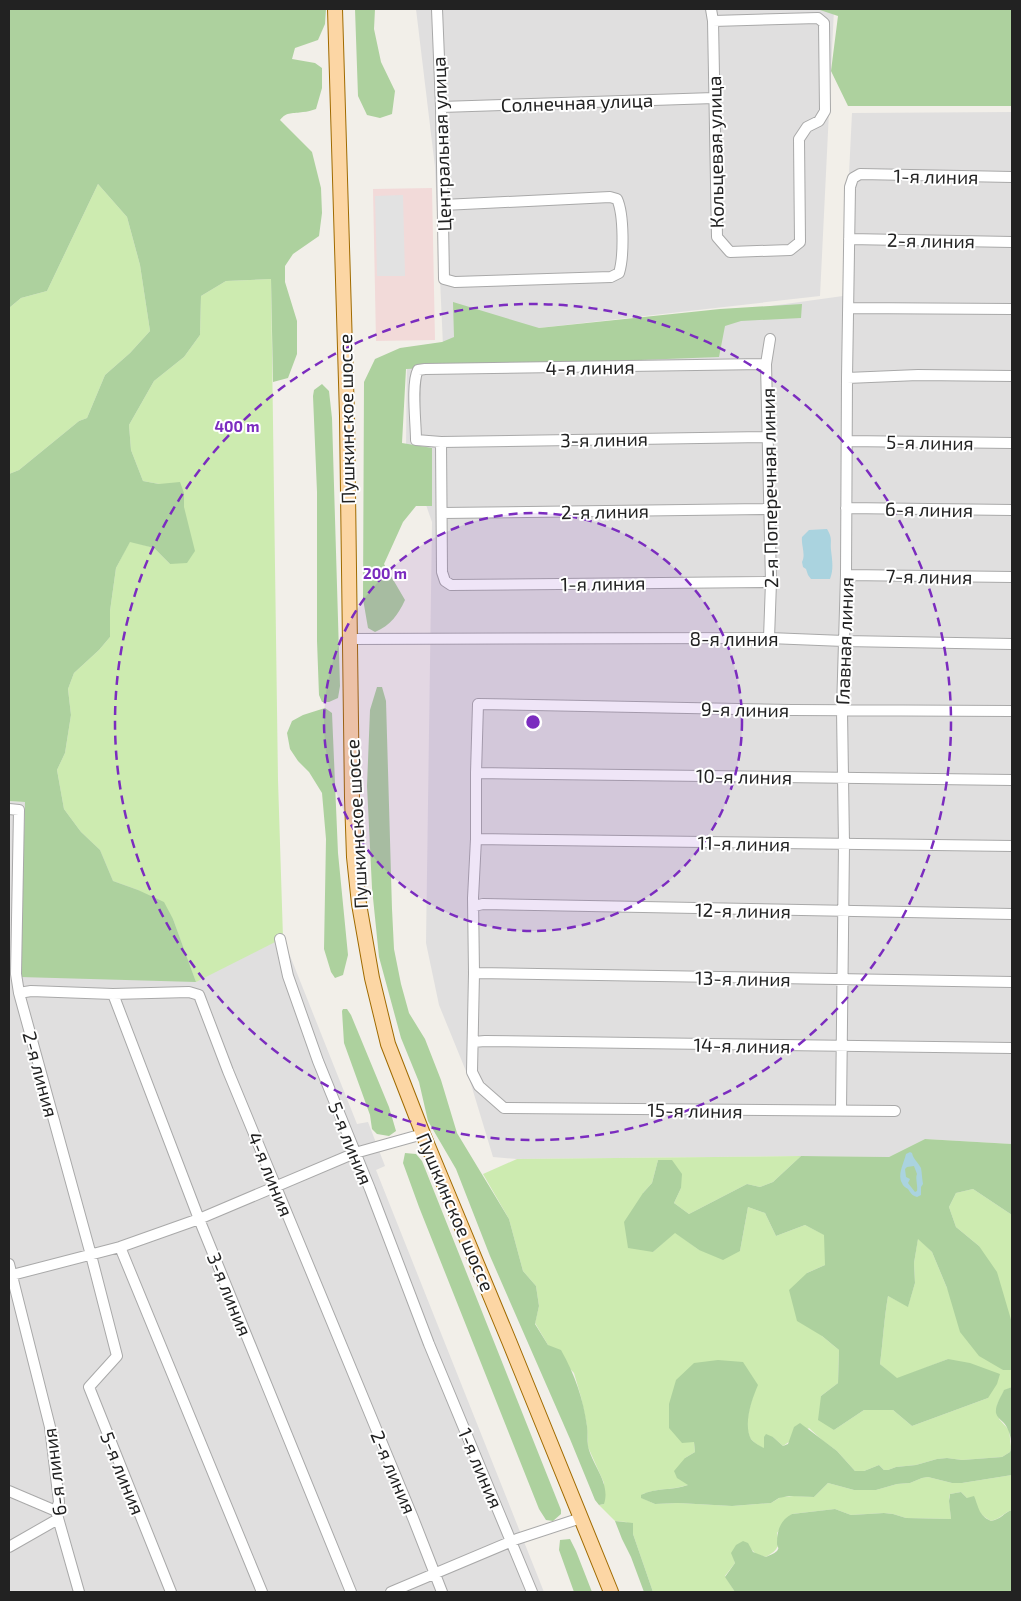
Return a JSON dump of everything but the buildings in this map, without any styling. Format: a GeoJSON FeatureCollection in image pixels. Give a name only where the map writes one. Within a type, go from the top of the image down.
{"type":"FeatureCollection","features":[{"type":"Feature","properties":{"kind":"main road","name":"Пушкинское шоссе"},"geometry":{"type":"LineString","coordinates":[[336,9],[343,248],[352,798],[354,857],[359,904],[372,978],[388,1044],[423,1134],[611,1592]]}},
{"type":"Feature","properties":{"kind":"street","name":"Центральная улица"},"geometry":{"type":"LineString","coordinates":[[437,9],[444,279],[455,282],[611,277],[619,273],[622,263],[621,208],[616,199],[610,197],[443,205]]}},
{"type":"Feature","properties":{"kind":"street","name":"Кольцевая улица"},"geometry":{"type":"LineString","coordinates":[[711,9],[713,22],[717,237],[730,252],[790,250],[800,242],[799,139],[807,127],[819,120],[825,110],[824,22],[818,18],[713,22]]}},
{"type":"Feature","properties":{"kind":"street","name":"Солнечная улица"},"geometry":{"type":"LineString","coordinates":[[441,107],[714,98]]}},
{"type":"Feature","properties":{"kind":"street","name":"1-я линия"},"geometry":{"type":"LineString","coordinates":[[860,174],[1012,177]]}},
{"type":"Feature","properties":{"kind":"street","name":"Главная линия"},"geometry":{"type":"LineString","coordinates":[[841,1112],[844,844],[842,710],[846,575],[850,187],[853,178],[860,174]]}},
{"type":"Feature","properties":{"kind":"street","name":"2-я линия"},"geometry":{"type":"LineString","coordinates":[[849,239],[1012,242]]}},
{"type":"Feature","properties":{"kind":"street"},"geometry":{"type":"LineString","coordinates":[[848,308],[1012,310]]}},
{"type":"Feature","properties":{"kind":"street","name":"2-я Поперечная линия"},"geometry":{"type":"LineString","coordinates":[[770,339],[766,364],[771,582],[770,638]]}},
{"type":"Feature","properties":{"kind":"street","name":"4-я линия"},"geometry":{"type":"LineString","coordinates":[[416,375],[418,370],[425,369],[766,364]]}},
{"type":"Feature","properties":{"kind":"street","name":"3-я линия"},"geometry":{"type":"LineString","coordinates":[[416,375],[416,440],[441,442],[768,437]]}},
{"type":"Feature","properties":{"kind":"street"},"geometry":{"type":"LineString","coordinates":[[847,378],[918,375],[1012,376]]}},
{"type":"Feature","properties":{"kind":"street","name":"5-я линия"},"geometry":{"type":"LineString","coordinates":[[847,441],[1012,443]]}},
{"type":"Feature","properties":{"kind":"street"},"geometry":{"type":"LineString","coordinates":[[441,442],[442,513]]}},
{"type":"Feature","properties":{"kind":"street","name":"6-я линия"},"geometry":{"type":"LineString","coordinates":[[846,508],[1012,510]]}},
{"type":"Feature","properties":{"kind":"street","name":"2-я линия"},"geometry":{"type":"LineString","coordinates":[[442,513],[769,509]]}},
{"type":"Feature","properties":{"kind":"street","name":"1-я линия"},"geometry":{"type":"LineString","coordinates":[[442,513],[442,572],[445,581],[452,585],[771,582]]}},
{"type":"Feature","properties":{"kind":"street","name":"7-я линия"},"geometry":{"type":"LineString","coordinates":[[846,575],[1012,577]]}},
{"type":"Feature","properties":{"kind":"street","name":"8-я линия"},"geometry":{"type":"LineString","coordinates":[[350,639],[770,638],[1012,644]]}},
{"type":"Feature","properties":{"kind":"street","name":"9-я линия"},"geometry":{"type":"LineString","coordinates":[[476,773],[478,704],[1012,712]]}},
{"type":"Feature","properties":{"kind":"street"},"geometry":{"type":"LineString","coordinates":[[473,1042],[473,902],[476,840],[476,773]]}},
{"type":"Feature","properties":{"kind":"street","name":"10-я линия"},"geometry":{"type":"LineString","coordinates":[[476,773],[1012,780]]}},
{"type":"Feature","properties":{"kind":"street","name":"2-я линия"},"geometry":{"type":"LineString","coordinates":[[14,809],[16,974],[19,993],[111,1333]]}},
{"type":"Feature","properties":{"kind":"street","name":"11-я линия"},"geometry":{"type":"LineString","coordinates":[[476,840],[1012,846]]}},
{"type":"Feature","properties":{"kind":"street","name":"12-я линия"},"geometry":{"type":"LineString","coordinates":[[473,902],[483,904],[1012,914]]}},
{"type":"Feature","properties":{"kind":"street","name":"5-я линия"},"geometry":{"type":"LineString","coordinates":[[280,939],[288,976],[302,1018],[429,1344]]}},
{"type":"Feature","properties":{"kind":"street","name":"13-я линия"},"geometry":{"type":"LineString","coordinates":[[474,973],[1012,982]]}},
{"type":"Feature","properties":{"kind":"street"},"geometry":{"type":"LineString","coordinates":[[19,993],[31,991],[113,994]]}},
{"type":"Feature","properties":{"kind":"street","name":"4-я линия"},"geometry":{"type":"LineString","coordinates":[[113,994],[189,992],[199,995],[343,1353]]}},
{"type":"Feature","properties":{"kind":"street","name":"3-я линия"},"geometry":{"type":"LineString","coordinates":[[113,994],[199,1219],[351,1592]]}},
{"type":"Feature","properties":{"kind":"street","name":"14-я линия"},"geometry":{"type":"LineString","coordinates":[[473,1042],[485,1040],[1012,1048]]}},
{"type":"Feature","properties":{"kind":"street","name":"15-я линия"},"geometry":{"type":"LineString","coordinates":[[473,1042],[472,1072],[479,1086],[504,1108],[895,1111]]}},
{"type":"Feature","properties":{"kind":"street"},"geometry":{"type":"LineString","coordinates":[[9,1264],[12,1275],[120,1247],[199,1219],[355,1153],[423,1134]]}},
{"type":"Feature","properties":{"kind":"street"},"geometry":{"type":"LineString","coordinates":[[120,1247],[262,1592]]}},
{"type":"Feature","properties":{"kind":"street","name":"6-я линия"},"geometry":{"type":"LineString","coordinates":[[12,1275],[50,1426],[59,1502],[57,1515],[79,1592]]}},
{"type":"Feature","properties":{"kind":"street","name":"5-я линия"},"geometry":{"type":"LineString","coordinates":[[111,1333],[117,1356],[89,1387],[171,1592]]}},
{"type":"Feature","properties":{"kind":"street","name":"1-я линия"},"geometry":{"type":"LineString","coordinates":[[429,1344],[532,1592]]}},
{"type":"Feature","properties":{"kind":"street","name":"2-я линия"},"geometry":{"type":"LineString","coordinates":[[343,1353],[442,1592]]}},
{"type":"Feature","properties":{"kind":"street"},"geometry":{"type":"LineString","coordinates":[[9,1491],[57,1515],[9,1547]]}},
{"type":"Feature","properties":{"kind":"street"},"geometry":{"type":"LineString","coordinates":[[391,1592],[512,1542],[581,1518]]}},
{"type":"Feature","properties":{"kind":"shaded area"},"geometry":{"type":"Polygon","coordinates":[[[416,9],[834,9],[820,296],[539,328],[443,346],[435,167],[416,9]]]}},
{"type":"Feature","properties":{"kind":"shaded area"},"geometry":{"type":"Polygon","coordinates":[[[1012,112],[1012,1144],[925,1139],[889,1157],[517,1159],[493,1157],[470,1081],[439,1005],[426,943],[432,522],[406,448],[407,361],[843,296],[852,113],[1012,112]]]}},
{"type":"Feature","properties":{"kind":"shaded area"},"geometry":{"type":"Polygon","coordinates":[[[432,188],[435,340],[376,341],[373,189],[432,188]]]}},
{"type":"Feature","properties":{"kind":"shaded area"},"geometry":{"type":"Polygon","coordinates":[[[403,195],[405,276],[377,276],[375,196],[403,195]]]}},
{"type":"Feature","properties":{"kind":"shaded area"},"geometry":{"type":"Polygon","coordinates":[[[9,801],[25,802],[283,938],[357,1124],[368,1122],[385,1166],[376,1170],[544,1592],[9,1592],[9,801]]]}},
{"type":"Feature","properties":{"kind":"green space"},"geometry":{"type":"Polygon","coordinates":[[[9,9],[326,9],[325,24],[318,40],[295,48],[292,59],[315,63],[322,68],[322,88],[316,109],[288,114],[280,120],[312,152],[321,188],[322,213],[319,236],[293,254],[285,266],[285,282],[297,321],[297,354],[288,378],[273,382],[271,279],[226,281],[201,296],[200,335],[184,357],[154,381],[129,425],[131,450],[143,481],[159,484],[180,482],[184,493],[184,507],[195,551],[187,563],[170,564],[154,548],[130,542],[116,568],[110,611],[110,637],[74,673],[68,689],[71,715],[65,753],[57,770],[64,809],[81,832],[100,850],[113,881],[164,902],[173,919],[196,982],[20,977],[25,802],[9,801],[9,474],[19,470],[79,421],[87,418],[105,375],[130,353],[150,331],[140,265],[127,217],[98,184],[47,291],[21,298],[9,308],[9,9]]]}},
{"type":"Feature","properties":{"kind":"green space"},"geometry":{"type":"Polygon","coordinates":[[[355,9],[375,9],[374,29],[381,62],[395,91],[392,114],[380,118],[367,115],[358,96],[355,9]]]}},
{"type":"Feature","properties":{"kind":"green space"},"geometry":{"type":"Polygon","coordinates":[[[817,9],[1012,9],[1012,106],[848,106],[831,71],[838,16],[817,9]]]}},
{"type":"Feature","properties":{"kind":"green space"},"geometry":{"type":"Polygon","coordinates":[[[98,184],[127,217],[140,265],[150,331],[130,353],[105,375],[87,418],[79,421],[19,470],[9,474],[9,308],[21,298],[47,291],[98,184]]]}},
{"type":"Feature","properties":{"kind":"green space"},"geometry":{"type":"Polygon","coordinates":[[[271,279],[278,780],[283,938],[196,982],[173,919],[138,890],[113,881],[100,850],[81,832],[64,809],[57,770],[65,753],[71,715],[68,689],[74,673],[110,637],[110,611],[116,568],[130,541],[154,548],[170,564],[184,507],[184,493],[159,484],[143,481],[131,450],[129,425],[154,381],[184,357],[200,335],[201,296],[226,281],[271,279]]]}},
{"type":"Feature","properties":{"kind":"green space"},"geometry":{"type":"Polygon","coordinates":[[[453,302],[539,328],[720,309],[802,304],[801,318],[741,321],[725,326],[719,357],[406,369],[402,443],[432,448],[432,506],[416,506],[403,522],[384,564],[405,600],[393,619],[375,632],[368,628],[363,599],[364,382],[375,359],[400,348],[442,342],[454,337],[453,302]]]}},
{"type":"Feature","properties":{"kind":"green space"},"geometry":{"type":"Polygon","coordinates":[[[322,384],[329,391],[332,418],[340,686],[338,698],[329,702],[322,702],[319,695],[317,641],[317,492],[313,396],[314,390],[322,384]]]}},
{"type":"Feature","properties":{"kind":"green space"},"geometry":{"type":"Polygon","coordinates":[[[377,687],[382,687],[386,701],[394,949],[409,1013],[425,1039],[441,1080],[457,1133],[509,1219],[523,1271],[536,1286],[539,1306],[535,1324],[548,1345],[561,1350],[574,1378],[581,1396],[588,1446],[605,1489],[604,1504],[599,1505],[595,1500],[490,1256],[456,1169],[428,1121],[419,1082],[401,1038],[379,957],[372,888],[367,786],[370,710],[377,687]]]}},
{"type":"Feature","properties":{"kind":"green space"},"geometry":{"type":"Polygon","coordinates":[[[325,708],[332,713],[338,853],[348,955],[343,975],[335,978],[331,972],[324,949],[326,839],[322,793],[309,772],[290,749],[287,733],[292,721],[303,715],[325,708]]]}},
{"type":"Feature","properties":{"kind":"green space"},"geometry":{"type":"Polygon","coordinates":[[[343,1009],[347,1009],[351,1015],[389,1107],[396,1131],[389,1136],[377,1134],[372,1129],[370,1115],[344,1043],[343,1009]]]}},
{"type":"Feature","properties":{"kind":"green space"},"geometry":{"type":"Polygon","coordinates":[[[925,1139],[1012,1144],[1012,1215],[973,1189],[956,1193],[949,1207],[956,1227],[979,1246],[997,1272],[1012,1323],[1012,1370],[1003,1370],[979,1356],[960,1332],[947,1288],[932,1252],[918,1239],[914,1263],[915,1283],[908,1307],[888,1296],[880,1364],[897,1378],[948,1359],[970,1363],[1000,1374],[997,1384],[988,1398],[912,1426],[893,1410],[864,1410],[834,1430],[818,1420],[821,1396],[838,1383],[839,1350],[822,1336],[797,1321],[789,1290],[807,1273],[825,1265],[824,1235],[805,1225],[776,1236],[765,1213],[748,1207],[740,1251],[723,1260],[699,1250],[675,1233],[653,1252],[628,1248],[624,1222],[652,1183],[658,1160],[672,1160],[682,1174],[681,1188],[674,1203],[689,1214],[747,1184],[760,1187],[773,1182],[801,1156],[889,1157],[925,1139]]]}},
{"type":"Feature","properties":{"kind":"green space"},"geometry":{"type":"Polygon","coordinates":[[[405,1153],[416,1154],[422,1161],[561,1510],[561,1514],[553,1521],[546,1520],[539,1509],[419,1207],[403,1163],[405,1153]]]}},
{"type":"Feature","properties":{"kind":"green space"},"geometry":{"type":"Polygon","coordinates":[[[801,1156],[773,1182],[760,1187],[747,1184],[689,1214],[674,1203],[681,1188],[658,1160],[652,1183],[643,1193],[653,1252],[675,1232],[699,1250],[740,1251],[748,1207],[765,1213],[776,1236],[805,1225],[825,1235],[825,1265],[807,1273],[822,1336],[839,1350],[838,1383],[821,1396],[834,1430],[864,1410],[893,1410],[912,1426],[988,1398],[948,1359],[897,1379],[880,1364],[888,1296],[908,1306],[915,1283],[914,1263],[918,1238],[932,1252],[947,1288],[1003,1370],[1012,1370],[1012,1387],[1004,1391],[997,1405],[999,1419],[1009,1430],[1010,1452],[1002,1457],[962,1460],[947,1458],[888,1470],[884,1470],[879,1465],[864,1471],[855,1471],[837,1451],[809,1428],[783,1446],[773,1437],[764,1437],[764,1449],[751,1439],[747,1427],[749,1412],[757,1385],[694,1442],[695,1452],[685,1458],[688,1485],[649,1492],[643,1494],[642,1498],[655,1504],[678,1503],[732,1506],[771,1503],[781,1497],[814,1497],[828,1483],[854,1490],[876,1490],[928,1477],[952,1483],[962,1483],[1012,1475],[1012,1510],[991,1521],[980,1513],[976,1501],[967,1498],[961,1492],[950,1494],[951,1519],[906,1518],[884,1513],[851,1515],[835,1509],[792,1514],[777,1533],[777,1548],[770,1555],[766,1557],[756,1554],[750,1548],[732,1553],[735,1563],[725,1576],[735,1592],[653,1592],[632,1526],[626,1522],[615,1521],[599,1505],[604,1504],[604,1483],[588,1447],[587,1426],[574,1373],[548,1345],[535,1323],[539,1306],[536,1286],[523,1271],[509,1219],[483,1174],[517,1159],[801,1156]]]}},
{"type":"Feature","properties":{"kind":"green space"},"geometry":{"type":"Polygon","coordinates":[[[973,1189],[1012,1215],[1012,1323],[979,1246],[956,1227],[949,1207],[956,1193],[973,1189]]]}},
{"type":"Feature","properties":{"kind":"green space"},"geometry":{"type":"Polygon","coordinates":[[[718,1360],[743,1362],[758,1385],[748,1419],[749,1433],[754,1442],[764,1448],[764,1437],[766,1434],[773,1437],[783,1446],[788,1444],[794,1427],[800,1423],[837,1451],[855,1471],[864,1471],[879,1465],[884,1470],[888,1470],[947,1458],[962,1460],[1002,1457],[1010,1452],[1011,1440],[1007,1428],[997,1416],[996,1410],[1004,1390],[1012,1387],[1012,1475],[962,1483],[952,1483],[928,1477],[876,1490],[854,1490],[828,1483],[814,1497],[789,1496],[779,1498],[771,1503],[732,1506],[678,1503],[655,1504],[641,1498],[641,1495],[652,1491],[688,1485],[677,1478],[674,1471],[685,1458],[695,1452],[694,1442],[682,1443],[669,1428],[669,1404],[676,1380],[694,1363],[718,1360]]]}},
{"type":"Feature","properties":{"kind":"green space"},"geometry":{"type":"Polygon","coordinates":[[[961,1492],[967,1498],[974,1496],[981,1513],[991,1521],[1012,1510],[1012,1592],[735,1592],[725,1577],[735,1563],[731,1553],[736,1545],[743,1541],[748,1543],[753,1552],[766,1557],[777,1551],[780,1526],[792,1514],[835,1509],[851,1515],[884,1513],[906,1518],[951,1519],[950,1494],[961,1492]]]}},
{"type":"Feature","properties":{"kind":"green space"},"geometry":{"type":"Polygon","coordinates":[[[615,1521],[633,1523],[633,1534],[653,1592],[644,1592],[615,1521]]]}},
{"type":"Feature","properties":{"kind":"green space"},"geometry":{"type":"Polygon","coordinates":[[[570,1539],[592,1592],[574,1592],[559,1550],[560,1540],[570,1539]]]}},
{"type":"Feature","properties":{"kind":"water"},"geometry":{"type":"Polygon","coordinates":[[[827,529],[831,540],[832,564],[830,579],[811,579],[803,567],[802,537],[809,530],[827,529]]]}},
{"type":"Feature","properties":{"kind":"water"},"geometry":{"type":"Polygon","coordinates":[[[912,1153],[921,1168],[923,1184],[921,1195],[917,1197],[912,1195],[901,1180],[906,1154],[912,1153]],[[914,1166],[905,1169],[906,1177],[910,1179],[908,1183],[915,1192],[917,1191],[917,1174],[914,1166]]]}}]}
